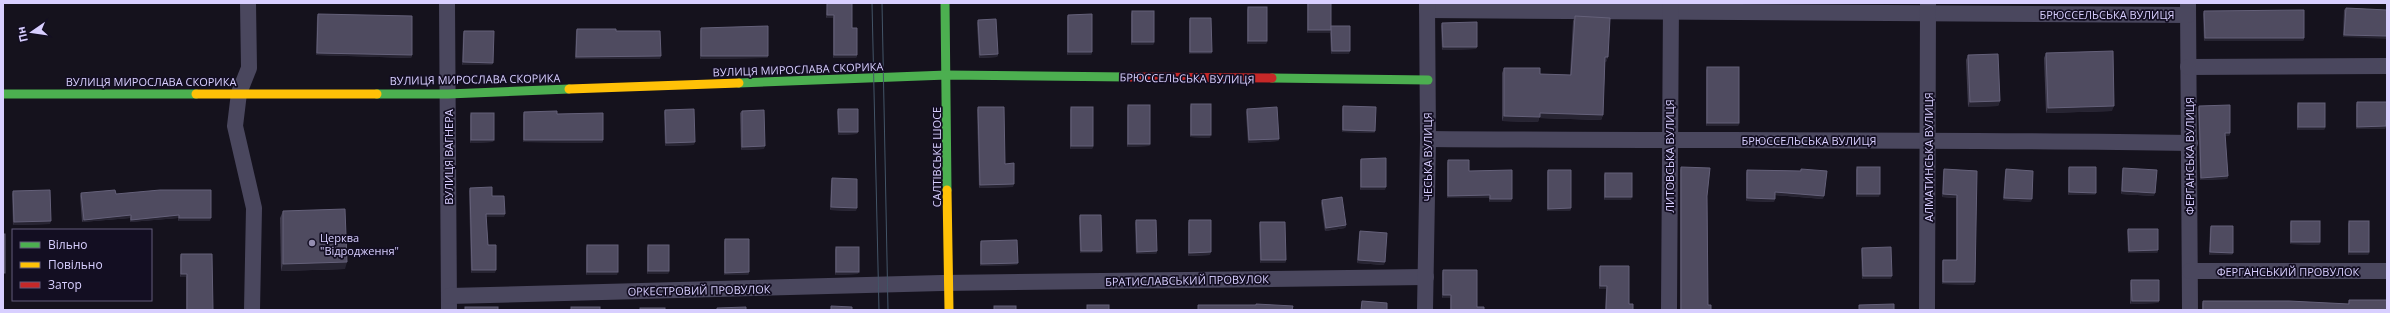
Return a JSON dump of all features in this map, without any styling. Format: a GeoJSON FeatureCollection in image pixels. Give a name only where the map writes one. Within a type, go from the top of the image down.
{"type":"FeatureCollection","features":[{"type":"Feature","properties":{"kind":"street"},"geometry":{"type":"LineString","coordinates":[[248,3],[249,68],[239,93],[235,126],[254,208],[252,310]]}},
{"type":"Feature","properties":{"kind":"street","name":"ВУЛИЦЯ ВАГНЕРА"},"geometry":{"type":"LineString","coordinates":[[447,3],[449,303]]}},
{"type":"Feature","properties":{"kind":"street","name":"САЛТІВСЬКЕ ШОСЕ"},"geometry":{"type":"LineString","coordinates":[[945,3],[949,310]]}},
{"type":"Feature","properties":{"kind":"street","name":"БРЮССЕЛЬСЬКА ВУЛИЦЯ"},"geometry":{"type":"LineString","coordinates":[[1427,6],[2188,9]]}},
{"type":"Feature","properties":{"kind":"street","name":"ЧЕСЬКА ВУЛИЦЯ"},"geometry":{"type":"LineString","coordinates":[[1425,310],[1428,139],[1427,6]]}},
{"type":"Feature","properties":{"kind":"street","name":"ЛИТОВСЬКА ВУЛИЦЯ"},"geometry":{"type":"LineString","coordinates":[[1669,310],[1671,7]]}},
{"type":"Feature","properties":{"kind":"street","name":"АЛМАТИНСЬКА ВУЛИЦЯ"},"geometry":{"type":"LineString","coordinates":[[1926,310],[1929,139],[1928,8]]}},
{"type":"Feature","properties":{"kind":"street","name":"ФЕРГАНСЬКА ВУЛИЦЯ"},"geometry":{"type":"LineString","coordinates":[[2188,9],[2190,310]]}},
{"type":"Feature","properties":{"kind":"street"},"geometry":{"type":"LineString","coordinates":[[2188,67],[2387,66]]}},
{"type":"Feature","properties":{"kind":"street","name":"ВУЛИЦЯ МИРОСЛАВА СКОРИКА"},"geometry":{"type":"LineString","coordinates":[[3,94],[448,94],[947,75]]}},
{"type":"Feature","properties":{"kind":"street","name":"БРЮССЕЛЬСЬКА ВУЛИЦЯ"},"geometry":{"type":"LineString","coordinates":[[947,75],[1428,80]]}},
{"type":"Feature","properties":{"kind":"street","name":"БРЮССЕЛЬСЬКА ВУЛИЦЯ"},"geometry":{"type":"LineString","coordinates":[[1428,139],[1669,141],[1929,139],[2190,143]]}},
{"type":"Feature","properties":{"kind":"street","name":"ФЕРГАНСЬКИЙ ПРОВУЛОК"},"geometry":{"type":"LineString","coordinates":[[2190,271],[2387,271]]}},
{"type":"Feature","properties":{"kind":"street","name":"БРАТИСЛАВСЬКИЙ ПРОВУЛОК"},"geometry":{"type":"LineString","coordinates":[[949,283],[1426,277]]}},
{"type":"Feature","properties":{"kind":"street","name":"ОРКЕСТРОВИЙ ПРОВУЛОК"},"geometry":{"type":"LineString","coordinates":[[449,303],[949,283]]}},
{"type":"Feature","properties":{"kind":"building"},"geometry":{"type":"Polygon","coordinates":[[[827,3],[852,3],[852,28],[857,28],[857,55],[834,55],[834,15],[827,15],[827,3]]]}},
{"type":"Feature","properties":{"kind":"building"},"geometry":{"type":"Polygon","coordinates":[[[1308,3],[1331,3],[1331,30],[1308,30],[1308,3]]]}},
{"type":"Feature","properties":{"kind":"building"},"geometry":{"type":"Polygon","coordinates":[[[1248,7],[1267,7],[1267,41],[1248,41],[1248,7]]]}},
{"type":"Feature","properties":{"kind":"building"},"geometry":{"type":"Polygon","coordinates":[[[2346,8],[2387,10],[2387,36],[2344,35],[2346,8]]]}},
{"type":"Feature","properties":{"kind":"building"},"geometry":{"type":"Polygon","coordinates":[[[2304,10],[2304,38],[2205,38],[2204,11],[2304,10]]]}},
{"type":"Feature","properties":{"kind":"building"},"geometry":{"type":"Polygon","coordinates":[[[1132,11],[1154,11],[1154,42],[1132,42],[1132,11]]]}},
{"type":"Feature","properties":{"kind":"building"},"geometry":{"type":"Polygon","coordinates":[[[318,14],[412,16],[412,55],[317,53],[318,14]]]}},
{"type":"Feature","properties":{"kind":"building"},"geometry":{"type":"Polygon","coordinates":[[[1092,14],[1092,52],[1068,52],[1068,15],[1092,14]]]}},
{"type":"Feature","properties":{"kind":"building"},"geometry":{"type":"Polygon","coordinates":[[[1575,16],[1610,18],[1608,57],[1605,57],[1603,115],[1540,113],[1540,117],[1504,116],[1504,68],[1540,68],[1540,74],[1571,75],[1575,16]]]}},
{"type":"Feature","properties":{"kind":"building"},"geometry":{"type":"Polygon","coordinates":[[[1190,18],[1211,18],[1212,52],[1190,52],[1190,18]]]}},
{"type":"Feature","properties":{"kind":"building"},"geometry":{"type":"Polygon","coordinates":[[[996,19],[998,54],[980,55],[978,20],[996,19]]]}},
{"type":"Feature","properties":{"kind":"building"},"geometry":{"type":"Polygon","coordinates":[[[1477,22],[1477,47],[1443,47],[1442,23],[1477,22]]]}},
{"type":"Feature","properties":{"kind":"building"},"geometry":{"type":"Polygon","coordinates":[[[768,26],[768,56],[701,56],[701,28],[768,26]]]}},
{"type":"Feature","properties":{"kind":"building"},"geometry":{"type":"Polygon","coordinates":[[[1331,26],[1350,26],[1350,51],[1332,51],[1331,26]]]}},
{"type":"Feature","properties":{"kind":"building"},"geometry":{"type":"Polygon","coordinates":[[[577,29],[660,31],[661,56],[576,57],[577,29]]]}},
{"type":"Feature","properties":{"kind":"building"},"geometry":{"type":"Polygon","coordinates":[[[464,31],[494,31],[493,63],[463,62],[464,31]]]}},
{"type":"Feature","properties":{"kind":"building"},"geometry":{"type":"Polygon","coordinates":[[[2113,51],[2114,106],[2048,108],[2046,53],[2113,51]]]}},
{"type":"Feature","properties":{"kind":"building"},"geometry":{"type":"Polygon","coordinates":[[[1998,54],[2000,101],[1970,102],[1968,55],[1998,54]]]}},
{"type":"Feature","properties":{"kind":"building"},"geometry":{"type":"Polygon","coordinates":[[[1707,67],[1739,67],[1739,123],[1707,123],[1707,67]]]}},
{"type":"Feature","properties":{"kind":"building"},"geometry":{"type":"Polygon","coordinates":[[[2357,102],[2387,102],[2386,126],[2357,127],[2357,102]]]}},
{"type":"Feature","properties":{"kind":"building"},"geometry":{"type":"Polygon","coordinates":[[[2298,103],[2325,103],[2325,127],[2298,127],[2298,103]]]}},
{"type":"Feature","properties":{"kind":"building"},"geometry":{"type":"Polygon","coordinates":[[[1191,104],[1211,104],[1211,135],[1191,135],[1191,104]]]}},
{"type":"Feature","properties":{"kind":"building"},"geometry":{"type":"Polygon","coordinates":[[[1128,105],[1150,105],[1150,144],[1128,144],[1128,105]]]}},
{"type":"Feature","properties":{"kind":"building"},"geometry":{"type":"Polygon","coordinates":[[[2230,105],[2230,133],[2225,133],[2228,176],[2201,178],[2199,106],[2230,105]]]}},
{"type":"Feature","properties":{"kind":"building"},"geometry":{"type":"Polygon","coordinates":[[[1343,106],[1376,107],[1375,131],[1343,130],[1343,106]]]}},
{"type":"Feature","properties":{"kind":"building"},"geometry":{"type":"Polygon","coordinates":[[[978,107],[1004,107],[1005,164],[1014,163],[1014,184],[980,185],[978,107]]]}},
{"type":"Feature","properties":{"kind":"building"},"geometry":{"type":"Polygon","coordinates":[[[1071,107],[1093,107],[1093,146],[1071,146],[1071,107]]]}},
{"type":"Feature","properties":{"kind":"building"},"geometry":{"type":"Polygon","coordinates":[[[1277,107],[1279,139],[1249,140],[1247,109],[1277,107]]]}},
{"type":"Feature","properties":{"kind":"building"},"geometry":{"type":"Polygon","coordinates":[[[694,109],[695,142],[666,143],[665,110],[694,109]]]}},
{"type":"Feature","properties":{"kind":"building"},"geometry":{"type":"Polygon","coordinates":[[[838,109],[858,109],[858,132],[839,132],[838,109]]]}},
{"type":"Feature","properties":{"kind":"building"},"geometry":{"type":"Polygon","coordinates":[[[764,110],[765,146],[742,147],[742,111],[764,110]]]}},
{"type":"Feature","properties":{"kind":"building"},"geometry":{"type":"Polygon","coordinates":[[[557,111],[557,114],[603,113],[603,140],[524,140],[524,112],[557,111]]]}},
{"type":"Feature","properties":{"kind":"building"},"geometry":{"type":"Polygon","coordinates":[[[471,113],[494,113],[494,140],[471,140],[471,113]]]}},
{"type":"Feature","properties":{"kind":"building"},"geometry":{"type":"Polygon","coordinates":[[[1386,158],[1386,187],[1361,187],[1361,159],[1386,158]]]}},
{"type":"Feature","properties":{"kind":"building"},"geometry":{"type":"Polygon","coordinates":[[[1448,160],[1469,160],[1469,171],[1512,170],[1512,199],[1490,199],[1490,195],[1448,196],[1448,160]]]}},
{"type":"Feature","properties":{"kind":"building"},"geometry":{"type":"Polygon","coordinates":[[[1681,167],[1710,168],[1707,196],[1708,305],[1711,305],[1711,310],[1681,310],[1681,167]]]}},
{"type":"Feature","properties":{"kind":"building"},"geometry":{"type":"Polygon","coordinates":[[[1857,167],[1880,167],[1880,194],[1857,194],[1857,167]]]}},
{"type":"Feature","properties":{"kind":"building"},"geometry":{"type":"Polygon","coordinates":[[[2069,167],[2096,167],[2096,193],[2069,192],[2069,167]]]}},
{"type":"Feature","properties":{"kind":"building"},"geometry":{"type":"Polygon","coordinates":[[[2123,168],[2157,170],[2155,193],[2122,191],[2123,168]]]}},
{"type":"Feature","properties":{"kind":"building"},"geometry":{"type":"Polygon","coordinates":[[[1801,169],[1827,171],[1824,196],[1775,192],[1775,199],[1747,198],[1747,170],[1801,171],[1801,169]]]}},
{"type":"Feature","properties":{"kind":"building"},"geometry":{"type":"Polygon","coordinates":[[[1944,169],[1977,171],[1975,282],[1943,282],[1943,260],[1957,260],[1957,195],[1943,194],[1944,169]]]}},
{"type":"Feature","properties":{"kind":"building"},"geometry":{"type":"Polygon","coordinates":[[[2006,169],[2033,171],[2032,199],[2004,198],[2006,169]]]}},
{"type":"Feature","properties":{"kind":"building"},"geometry":{"type":"Polygon","coordinates":[[[1548,170],[1571,170],[1571,208],[1548,209],[1548,170]]]}},
{"type":"Feature","properties":{"kind":"building"},"geometry":{"type":"Polygon","coordinates":[[[1605,173],[1632,173],[1632,197],[1605,197],[1605,173]]]}},
{"type":"Feature","properties":{"kind":"building"},"geometry":{"type":"Polygon","coordinates":[[[832,178],[857,179],[857,208],[831,207],[832,178]]]}},
{"type":"Feature","properties":{"kind":"building"},"geometry":{"type":"Polygon","coordinates":[[[492,187],[492,196],[504,196],[505,214],[486,214],[488,245],[496,245],[496,270],[472,270],[470,188],[492,187]]]}},
{"type":"Feature","properties":{"kind":"building"},"geometry":{"type":"Polygon","coordinates":[[[50,190],[51,221],[14,222],[13,191],[50,190]]]}},
{"type":"Feature","properties":{"kind":"building"},"geometry":{"type":"Polygon","coordinates":[[[115,190],[116,194],[160,190],[211,190],[211,218],[179,218],[179,215],[131,220],[131,215],[84,220],[81,193],[115,190]]]}},
{"type":"Feature","properties":{"kind":"building"},"geometry":{"type":"Polygon","coordinates":[[[1342,197],[1346,225],[1326,228],[1322,200],[1342,197]]]}},
{"type":"Feature","properties":{"kind":"building","name":"Церква \"Відродження\""},"geometry":{"type":"Polygon","coordinates":[[[345,209],[347,262],[283,264],[283,211],[345,209]]]}},
{"type":"Feature","properties":{"kind":"building"},"geometry":{"type":"Polygon","coordinates":[[[1080,215],[1101,215],[1102,251],[1081,251],[1080,215]]]}},
{"type":"Feature","properties":{"kind":"building"},"geometry":{"type":"Polygon","coordinates":[[[1136,220],[1156,220],[1157,251],[1137,252],[1136,220]]]}},
{"type":"Feature","properties":{"kind":"building"},"geometry":{"type":"Polygon","coordinates":[[[1189,220],[1211,220],[1211,252],[1189,253],[1189,220]]]}},
{"type":"Feature","properties":{"kind":"building"},"geometry":{"type":"Polygon","coordinates":[[[2291,221],[2320,221],[2320,242],[2291,242],[2291,221]]]}},
{"type":"Feature","properties":{"kind":"building"},"geometry":{"type":"Polygon","coordinates":[[[2349,221],[2369,221],[2369,252],[2349,252],[2349,221]]]}},
{"type":"Feature","properties":{"kind":"building"},"geometry":{"type":"Polygon","coordinates":[[[1260,222],[1285,222],[1286,260],[1261,260],[1260,222]]]}},
{"type":"Feature","properties":{"kind":"building"},"geometry":{"type":"Polygon","coordinates":[[[2211,226],[2233,226],[2233,253],[2210,252],[2211,226]]]}},
{"type":"Feature","properties":{"kind":"building"},"geometry":{"type":"Polygon","coordinates":[[[2128,229],[2158,229],[2158,250],[2129,251],[2128,229]]]}},
{"type":"Feature","properties":{"kind":"building"},"geometry":{"type":"Polygon","coordinates":[[[1360,231],[1387,233],[1385,262],[1358,260],[1360,231]]]}},
{"type":"Feature","properties":{"kind":"building"},"geometry":{"type":"Polygon","coordinates":[[[3,234],[5,234],[5,273],[3,273],[3,234]]]}},
{"type":"Feature","properties":{"kind":"building"},"geometry":{"type":"Polygon","coordinates":[[[725,239],[749,239],[749,272],[725,273],[725,239]]]}},
{"type":"Feature","properties":{"kind":"building"},"geometry":{"type":"Polygon","coordinates":[[[1017,240],[1018,263],[981,264],[981,241],[1017,240]]]}},
{"type":"Feature","properties":{"kind":"building"},"geometry":{"type":"Polygon","coordinates":[[[587,245],[618,245],[618,272],[587,272],[587,245]]]}},
{"type":"Feature","properties":{"kind":"building"},"geometry":{"type":"Polygon","coordinates":[[[648,245],[669,245],[669,271],[648,271],[648,245]]]}},
{"type":"Feature","properties":{"kind":"building"},"geometry":{"type":"Polygon","coordinates":[[[836,247],[859,247],[859,272],[836,272],[836,247]]]}},
{"type":"Feature","properties":{"kind":"building"},"geometry":{"type":"Polygon","coordinates":[[[1891,247],[1892,276],[1863,276],[1862,248],[1891,247]]]}},
{"type":"Feature","properties":{"kind":"building"},"geometry":{"type":"Polygon","coordinates":[[[181,254],[212,254],[213,310],[187,310],[187,274],[181,274],[181,254]]]}},
{"type":"Feature","properties":{"kind":"building"},"geometry":{"type":"Polygon","coordinates":[[[1600,266],[1629,266],[1629,304],[1633,304],[1633,310],[1606,310],[1607,286],[1600,286],[1600,266]]]}},
{"type":"Feature","properties":{"kind":"building"},"geometry":{"type":"Polygon","coordinates":[[[1443,270],[1477,270],[1477,307],[1484,307],[1484,310],[1451,310],[1451,295],[1443,295],[1443,270]]]}},
{"type":"Feature","properties":{"kind":"building"},"geometry":{"type":"Polygon","coordinates":[[[2131,280],[2159,280],[2159,301],[2132,301],[2131,280]]]}},
{"type":"Feature","properties":{"kind":"building"},"geometry":{"type":"Polygon","coordinates":[[[2349,300],[2387,300],[2387,310],[2203,310],[2203,301],[2289,301],[2349,304],[2349,300]]]}},
{"type":"Feature","properties":{"kind":"building"},"geometry":{"type":"Polygon","coordinates":[[[1362,301],[1387,303],[1387,310],[1361,310],[1362,301]]]}},
{"type":"Feature","properties":{"kind":"building"},"geometry":{"type":"Polygon","coordinates":[[[1256,304],[1293,306],[1292,310],[1198,310],[1198,305],[1256,304]]]}},
{"type":"Feature","properties":{"kind":"building"},"geometry":{"type":"Polygon","coordinates":[[[1894,304],[1894,310],[1859,310],[1859,305],[1894,304]]]}},
{"type":"Feature","properties":{"kind":"building"},"geometry":{"type":"Polygon","coordinates":[[[1087,305],[1109,305],[1109,310],[1087,310],[1087,305]]]}},
{"type":"Feature","properties":{"kind":"building"},"geometry":{"type":"Polygon","coordinates":[[[831,306],[852,307],[852,310],[831,310],[831,306]]]}},
{"type":"Feature","properties":{"kind":"building"},"geometry":{"type":"Polygon","coordinates":[[[994,306],[1016,306],[1016,310],[994,310],[994,306]]]}},
{"type":"Feature","properties":{"kind":"building"},"geometry":{"type":"Polygon","coordinates":[[[465,307],[498,307],[498,310],[465,310],[465,307]]]}},
{"type":"Feature","properties":{"kind":"building"},"geometry":{"type":"Polygon","coordinates":[[[571,307],[600,307],[600,310],[571,310],[571,307]]]}},
{"type":"Feature","properties":{"kind":"building"},"geometry":{"type":"Polygon","coordinates":[[[746,307],[746,310],[717,310],[717,308],[746,307]]]}},
{"type":"Feature","properties":{"kind":"building"},"geometry":{"type":"Polygon","coordinates":[[[640,308],[665,308],[665,310],[640,310],[640,308]]]}},
{"type":"Feature","properties":{"kind":"tram line"},"geometry":{"type":"LineString","coordinates":[[872,3],[879,310]]}},
{"type":"Feature","properties":{"kind":"tram line"},"geometry":{"type":"LineString","coordinates":[[882,3],[888,310]]}},
{"type":"Feature","properties":{"kind":"traffic: fast"},"geometry":{"type":"LineString","coordinates":[[945,3],[947,190]]}},
{"type":"Feature","properties":{"kind":"traffic: fast"},"geometry":{"type":"LineString","coordinates":[[739,83],[947,75],[1128,77]]}},
{"type":"Feature","properties":{"kind":"traffic: fast"},"geometry":{"type":"LineString","coordinates":[[1272,78],[1428,80]]}},
{"type":"Feature","properties":{"kind":"traffic: fast"},"geometry":{"type":"LineString","coordinates":[[377,94],[448,94],[569,89]]}},
{"type":"Feature","properties":{"kind":"traffic: fast"},"geometry":{"type":"LineString","coordinates":[[3,94],[196,94]]}},
{"type":"Feature","properties":{"kind":"traffic: slow"},"geometry":{"type":"LineString","coordinates":[[569,89],[739,83]]}},
{"type":"Feature","properties":{"kind":"traffic: slow"},"geometry":{"type":"LineString","coordinates":[[196,94],[377,94]]}},
{"type":"Feature","properties":{"kind":"traffic: slow"},"geometry":{"type":"LineString","coordinates":[[947,190],[949,310]]}},
{"type":"Feature","properties":{"kind":"traffic: jam"},"geometry":{"type":"LineString","coordinates":[[1128,77],[1272,78]]}},
{"type":"Feature","properties":{"kind":"place","name":"Церква \"Відродження\""},"geometry":{"type":"Point","coordinates":[312,243]}}]}
